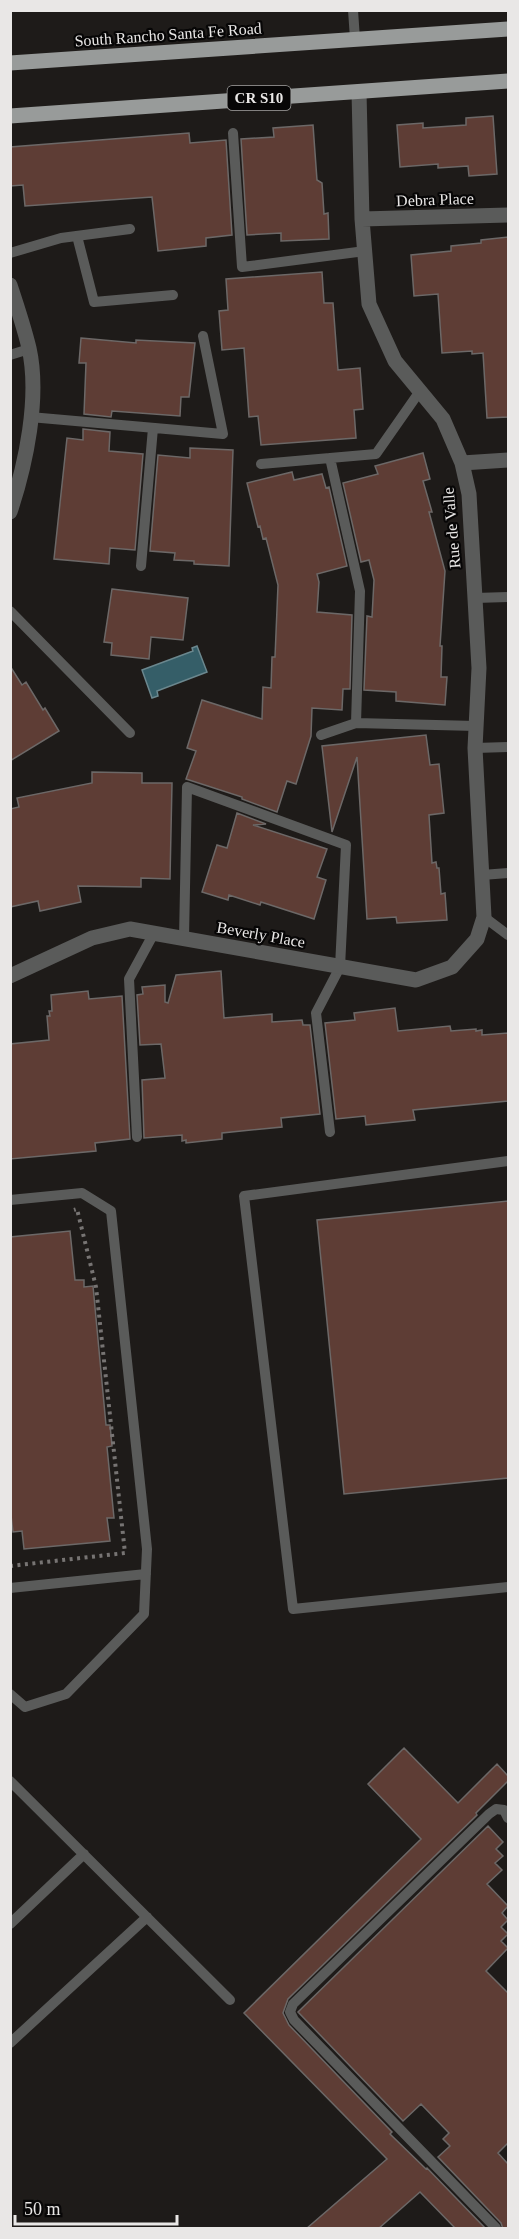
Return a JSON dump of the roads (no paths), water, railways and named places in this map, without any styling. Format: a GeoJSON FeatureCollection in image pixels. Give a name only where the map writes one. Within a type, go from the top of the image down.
{"type":"FeatureCollection","features":[{"type":"Feature","properties":{"kind":"main road","name":"South Rancho Santa Fe Road"},"geometry":{"type":"LineString","coordinates":[[10,63],[508,28]]}},
{"type":"Feature","properties":{"kind":"main road","name":"CR S10"},"geometry":{"type":"LineString","coordinates":[[10,116],[508,81]]}},
{"type":"Feature","properties":{"kind":"street","name":"Rue de Valle"},"geometry":{"type":"LineString","coordinates":[[359,92],[362,219],[369,304],[394,361],[443,419],[462,464],[469,494],[479,668],[475,748],[484,917]]}},
{"type":"Feature","properties":{"kind":"street","name":"Debra Place"},"geometry":{"type":"LineString","coordinates":[[362,219],[508,215]]}},
{"type":"Feature","properties":{"kind":"street"},"geometry":{"type":"LineString","coordinates":[[10,285],[29,349],[34,391],[22,475],[10,512]]}},
{"type":"Feature","properties":{"kind":"street"},"geometry":{"type":"LineString","coordinates":[[462,464],[508,460]]}},
{"type":"Feature","properties":{"kind":"street","name":"Beverly Place"},"geometry":{"type":"LineString","coordinates":[[11,973],[92,938],[130,929],[416,980],[452,967],[477,939],[484,917]]}},
{"type":"Feature","properties":{"kind":"lane"},"geometry":{"type":"LineString","coordinates":[[353,10],[355,39]]}},
{"type":"Feature","properties":{"kind":"lane"},"geometry":{"type":"LineString","coordinates":[[233,133],[242,267],[365,252]]}},
{"type":"Feature","properties":{"kind":"lane"},"geometry":{"type":"LineString","coordinates":[[10,253],[77,236],[130,229]]}},
{"type":"Feature","properties":{"kind":"lane"},"geometry":{"type":"LineString","coordinates":[[77,236],[94,302],[173,295]]}},
{"type":"Feature","properties":{"kind":"lane"},"geometry":{"type":"LineString","coordinates":[[30,417],[223,434],[204,336]]}},
{"type":"Feature","properties":{"kind":"lane"},"geometry":{"type":"LineString","coordinates":[[10,355],[29,349]]}},
{"type":"Feature","properties":{"kind":"lane"},"geometry":{"type":"LineString","coordinates":[[261,464],[376,454],[420,392]]}},
{"type":"Feature","properties":{"kind":"lane"},"geometry":{"type":"LineString","coordinates":[[141,566],[153,428]]}},
{"type":"Feature","properties":{"kind":"lane"},"geometry":{"type":"LineString","coordinates":[[330,458],[360,591],[356,723]]}},
{"type":"Feature","properties":{"kind":"lane"},"geometry":{"type":"LineString","coordinates":[[475,598],[508,597]]}},
{"type":"Feature","properties":{"kind":"lane"},"geometry":{"type":"LineString","coordinates":[[10,611],[130,733]]}},
{"type":"Feature","properties":{"kind":"lane"},"geometry":{"type":"LineString","coordinates":[[321,735],[356,723],[476,726]]}},
{"type":"Feature","properties":{"kind":"lane"},"geometry":{"type":"LineString","coordinates":[[475,748],[508,747]]}},
{"type":"Feature","properties":{"kind":"lane"},"geometry":{"type":"LineString","coordinates":[[184,938],[187,787],[346,845],[340,967],[316,1013],[330,1132]]}},
{"type":"Feature","properties":{"kind":"lane"},"geometry":{"type":"LineString","coordinates":[[482,875],[508,873]]}},
{"type":"Feature","properties":{"kind":"lane"},"geometry":{"type":"LineString","coordinates":[[484,917],[508,935]]}},
{"type":"Feature","properties":{"kind":"lane"},"geometry":{"type":"LineString","coordinates":[[137,1137],[129,979],[154,933]]}},
{"type":"Feature","properties":{"kind":"lane"},"geometry":{"type":"LineString","coordinates":[[508,1161],[244,1196],[292,1609],[508,1587]]}},
{"type":"Feature","properties":{"kind":"lane"},"geometry":{"type":"LineString","coordinates":[[10,1200],[82,1193],[111,1211],[147,1549],[144,1614],[66,1694],[25,1707],[10,1694]]}},
{"type":"Feature","properties":{"kind":"lane"},"geometry":{"type":"LineString","coordinates":[[10,1588],[146,1574]]}},
{"type":"Feature","properties":{"kind":"lane"},"geometry":{"type":"LineString","coordinates":[[10,1781],[230,2000]]}},
{"type":"Feature","properties":{"kind":"lane"},"geometry":{"type":"LineString","coordinates":[[496,2229],[294,2020],[290,2012],[294,2004],[489,1814],[496,1809],[504,1810],[508,1818]]}},
{"type":"Feature","properties":{"kind":"lane"},"geometry":{"type":"LineString","coordinates":[[10,1924],[84,1854]]}},
{"type":"Feature","properties":{"kind":"lane"},"geometry":{"type":"LineString","coordinates":[[10,2043],[147,1917]]}},
{"type":"Feature","properties":{"kind":"water"},"geometry":{"type":"Polygon","coordinates":[[[197,646],[207,672],[157,691],[158,696],[152,698],[142,670],[193,651],[192,648],[197,646]]]}}]}
